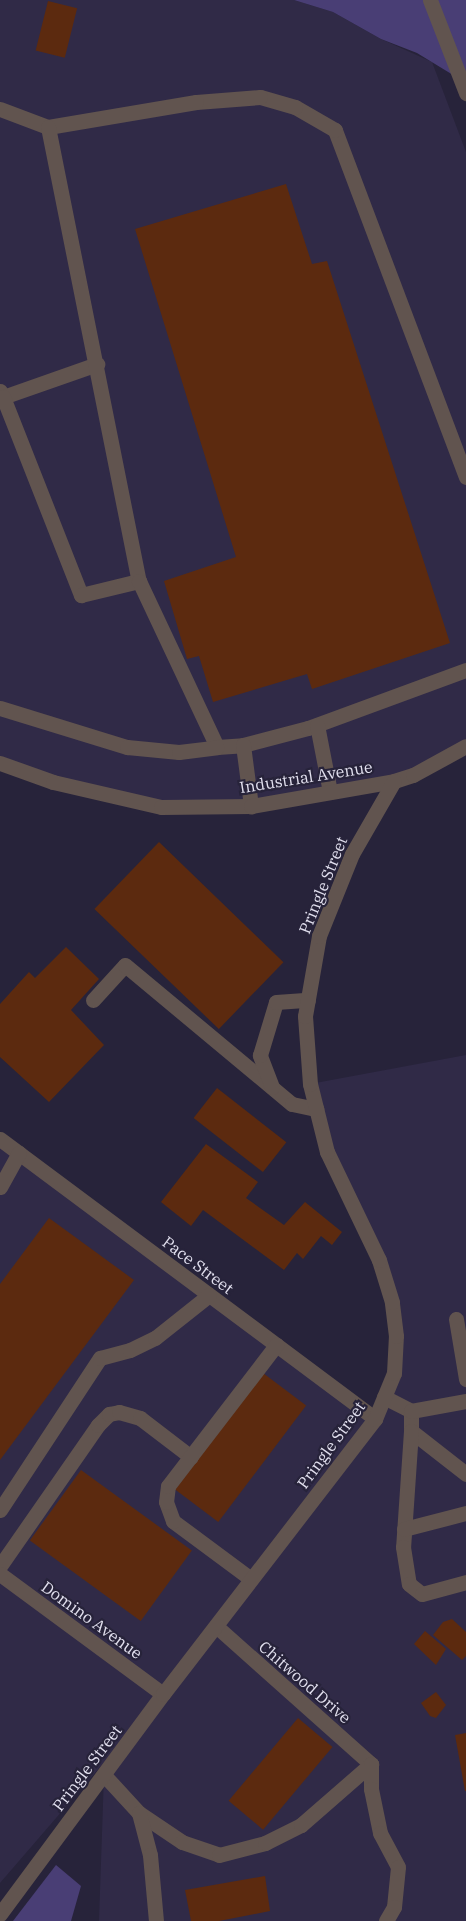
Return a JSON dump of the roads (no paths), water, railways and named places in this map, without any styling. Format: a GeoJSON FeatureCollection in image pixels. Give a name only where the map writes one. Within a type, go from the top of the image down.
{"type":"FeatureCollection","features":[{"type":"Feature","properties":{"kind":"street"},"geometry":{"type":"LineString","coordinates":[[430,0],[466,93]]}},
{"type":"Feature","properties":{"kind":"street"},"geometry":{"type":"LineString","coordinates":[[0,109],[48,127],[196,102],[260,97],[295,107],[335,130],[466,477]]}},
{"type":"Feature","properties":{"kind":"street"},"geometry":{"type":"LineString","coordinates":[[48,127],[139,581],[217,747]]}},
{"type":"Feature","properties":{"kind":"street"},"geometry":{"type":"LineString","coordinates":[[97,364],[1,394],[81,595],[139,581]]}},
{"type":"Feature","properties":{"kind":"street"},"geometry":{"type":"LineString","coordinates":[[0,708],[127,747],[179,752],[243,744],[317,725],[466,670]]}},
{"type":"Feature","properties":{"kind":"street"},"geometry":{"type":"LineString","coordinates":[[317,725],[330,792]]}},
{"type":"Feature","properties":{"kind":"street"},"geometry":{"type":"LineString","coordinates":[[243,744],[251,806]]}},
{"type":"Feature","properties":{"kind":"street","name":"Industrial Avenue"},"geometry":{"type":"LineString","coordinates":[[0,763],[53,782],[161,807],[251,806],[394,781],[413,775],[466,746]]}},
{"type":"Feature","properties":{"kind":"street","name":"Pringle Street"},"geometry":{"type":"LineString","coordinates":[[0,1914],[163,1694],[375,1419],[394,1373],[396,1336],[392,1302],[379,1260],[327,1152],[310,1084],[305,1026],[319,936],[352,854],[394,781]]}},
{"type":"Feature","properties":{"kind":"street"},"geometry":{"type":"LineString","coordinates":[[93,1000],[125,965],[272,1089],[292,1104],[316,1109]]}},
{"type":"Feature","properties":{"kind":"street"},"geometry":{"type":"LineString","coordinates":[[272,1089],[260,1055],[276,1002],[308,1000]]}},
{"type":"Feature","properties":{"kind":"street","name":"Pace Street"},"geometry":{"type":"LineString","coordinates":[[0,1139],[375,1419]]}},
{"type":"Feature","properties":{"kind":"street"},"geometry":{"type":"LineString","coordinates":[[0,1187],[19,1153]]}},
{"type":"Feature","properties":{"kind":"street"},"geometry":{"type":"LineString","coordinates":[[0,1510],[100,1358],[130,1350],[155,1338],[209,1295]]}},
{"type":"Feature","properties":{"kind":"street"},"geometry":{"type":"LineString","coordinates":[[456,1319],[466,1379]]}},
{"type":"Feature","properties":{"kind":"street"},"geometry":{"type":"LineString","coordinates":[[251,1580],[173,1521],[166,1502],[168,1486],[276,1345]]}},
{"type":"Feature","properties":{"kind":"street"},"geometry":{"type":"LineString","coordinates":[[384,1397],[411,1411],[466,1401]]}},
{"type":"Feature","properties":{"kind":"street"},"geometry":{"type":"LineString","coordinates":[[411,1411],[403,1547],[409,1584],[422,1594],[466,1582]]}},
{"type":"Feature","properties":{"kind":"street"},"geometry":{"type":"LineString","coordinates":[[0,1566],[98,1424],[109,1414],[120,1412],[140,1418],[191,1457]]}},
{"type":"Feature","properties":{"kind":"street"},"geometry":{"type":"LineString","coordinates":[[411,1431],[466,1474]]}},
{"type":"Feature","properties":{"kind":"street"},"geometry":{"type":"LineString","coordinates":[[404,1529],[466,1513]]}},
{"type":"Feature","properties":{"kind":"street","name":"Domino Avenue"},"geometry":{"type":"LineString","coordinates":[[0,1574],[163,1694]]}},
{"type":"Feature","properties":{"kind":"street","name":"Chitwood Drive"},"geometry":{"type":"LineString","coordinates":[[216,1626],[371,1764]]}},
{"type":"Feature","properties":{"kind":"street"},"geometry":{"type":"LineString","coordinates":[[104,1775],[139,1813],[182,1842],[219,1855],[265,1843],[301,1825],[371,1764]]}},
{"type":"Feature","properties":{"kind":"street"},"geometry":{"type":"LineString","coordinates":[[371,1764],[370,1789],[380,1833],[398,1867],[394,1907],[386,1921]]}},
{"type":"Feature","properties":{"kind":"street"},"geometry":{"type":"LineString","coordinates":[[139,1813],[150,1854],[156,1921]]}}]}
